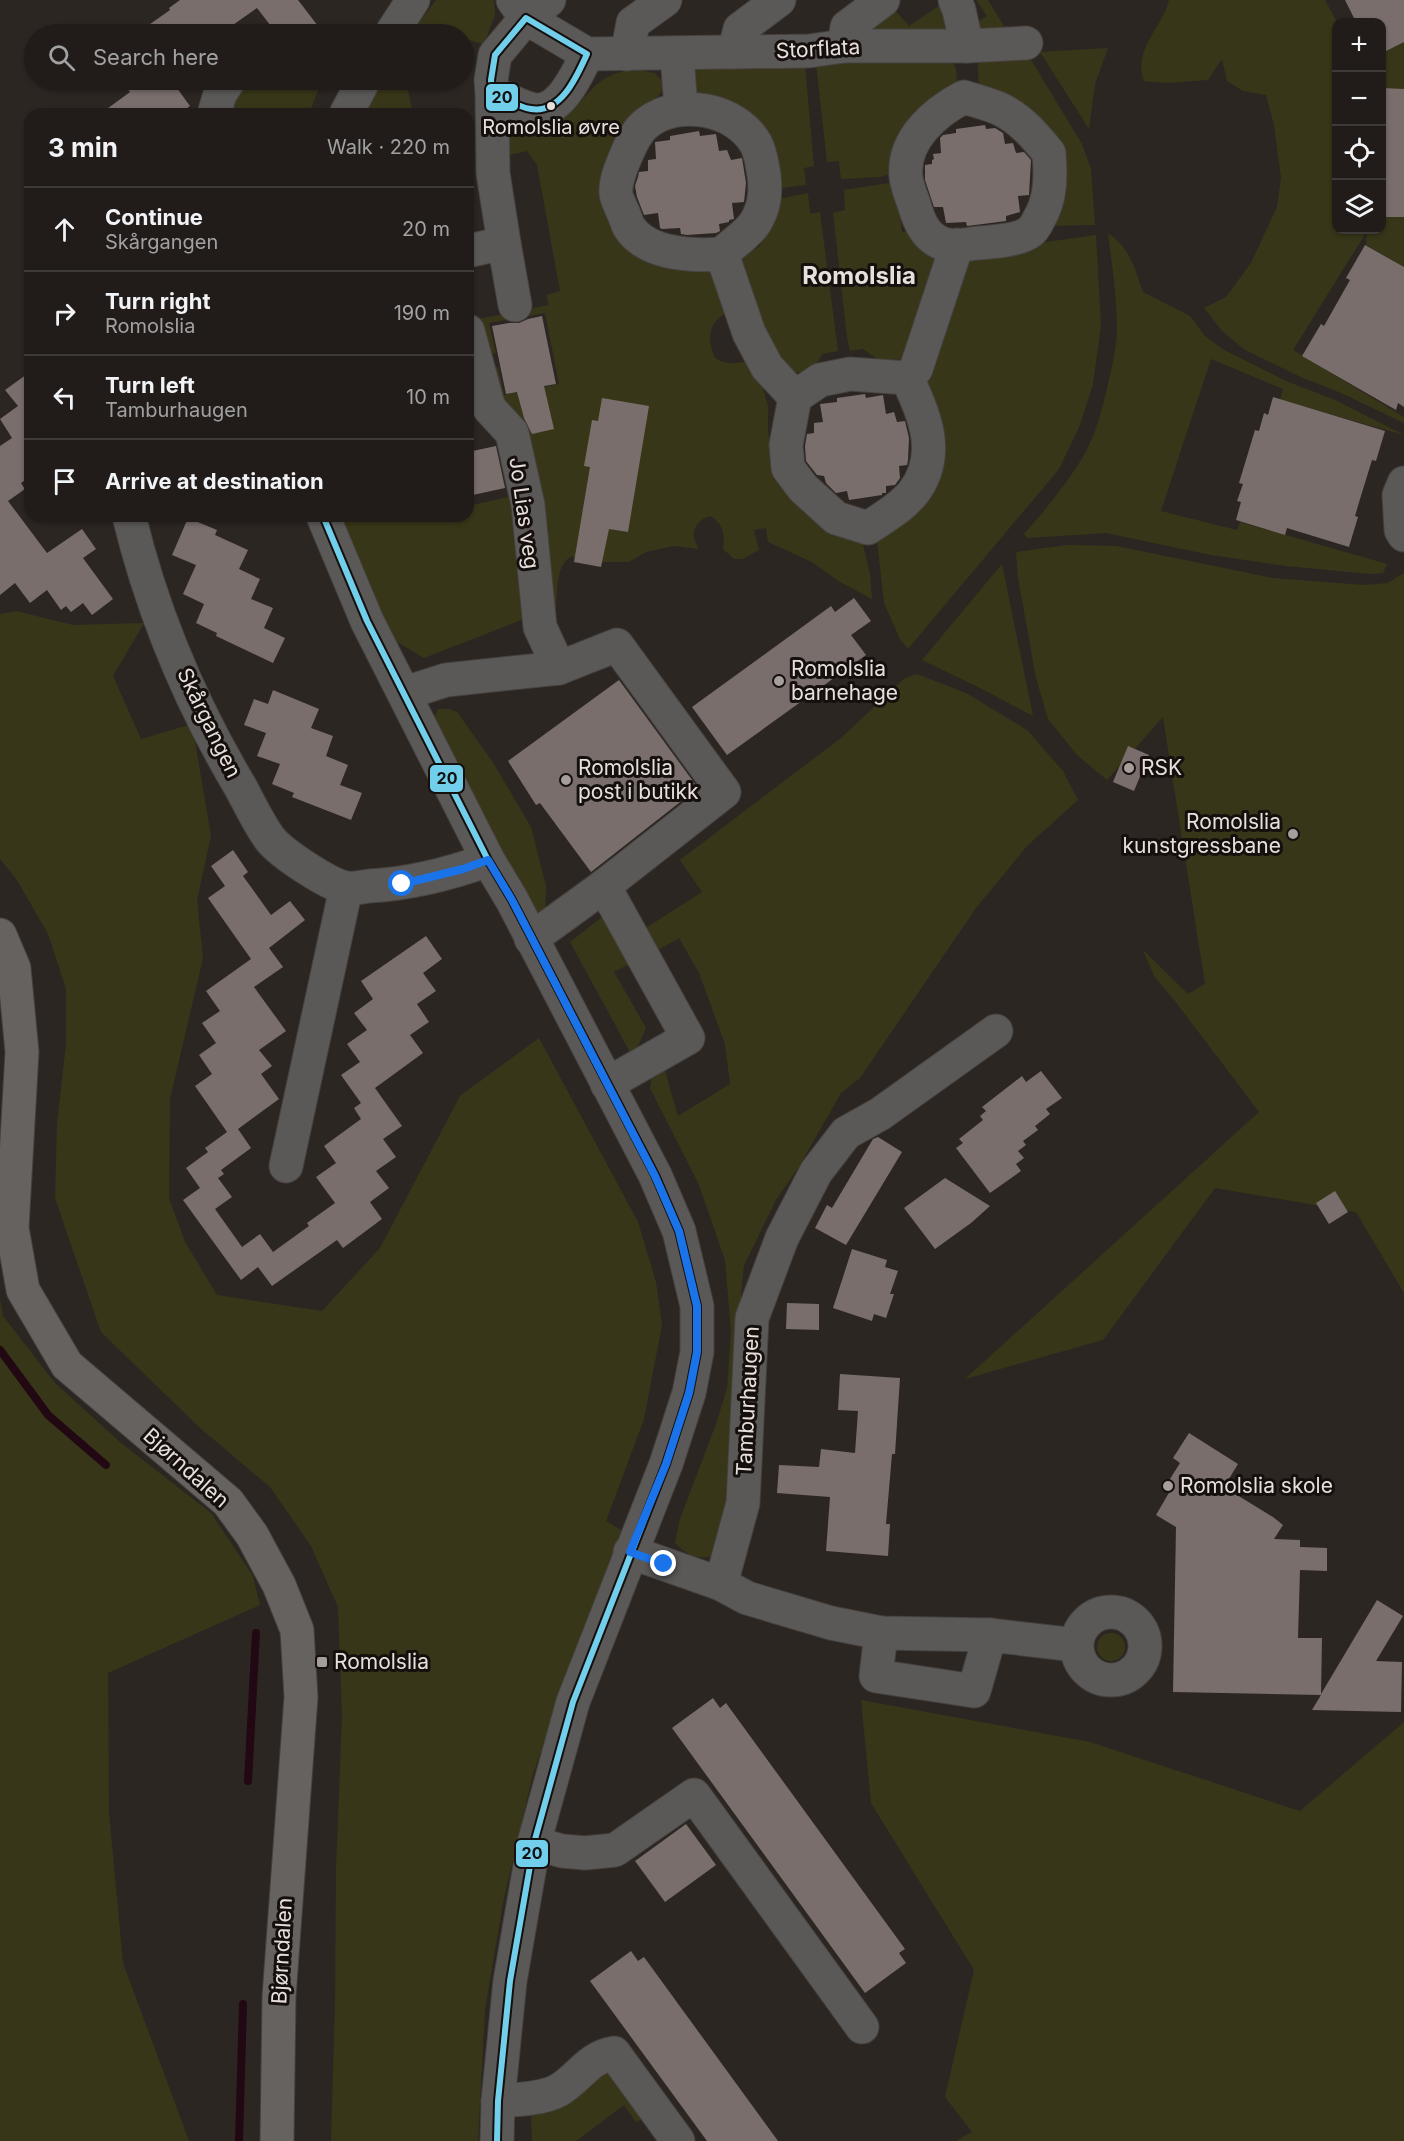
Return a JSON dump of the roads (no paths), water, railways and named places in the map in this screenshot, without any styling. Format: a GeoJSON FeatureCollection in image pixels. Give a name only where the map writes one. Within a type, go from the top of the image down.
{"type":"FeatureCollection","features":[{"type":"Feature","properties":{"kind":"main road","name":"Bjørndalen"},"geometry":{"type":"LineString","coordinates":[[0,935],[14,968],[22,1052],[12,1228],[23,1290],[67,1365],[228,1502],[252,1534],[279,1585],[297,1630],[301,1697],[279,1996],[277,2141]]}},
{"type":"Feature","properties":{"kind":"street"},"geometry":{"type":"LineString","coordinates":[[397,24],[413,0]]}},
{"type":"Feature","properties":{"kind":"street"},"geometry":{"type":"LineString","coordinates":[[627,54],[633,22],[665,0]]}},
{"type":"Feature","properties":{"kind":"street"},"geometry":{"type":"LineString","coordinates":[[735,52],[740,29],[779,0]]}},
{"type":"Feature","properties":{"kind":"street"},"geometry":{"type":"LineString","coordinates":[[844,46],[847,27],[883,0]]}},
{"type":"Feature","properties":{"kind":"street"},"geometry":{"type":"LineString","coordinates":[[955,0],[959,10],[963,46],[964,97]]}},
{"type":"Feature","properties":{"kind":"street"},"geometry":{"type":"LineString","coordinates":[[492,92],[533,110],[550,107],[563,96],[577,76],[587,54],[529,6],[495,55],[491,80],[493,173],[515,305]]}},
{"type":"Feature","properties":{"kind":"street","name":"Storflata"},"geometry":{"type":"LineString","coordinates":[[587,54],[810,51],[844,46],[963,46],[1026,43]]}},
{"type":"Feature","properties":{"kind":"street"},"geometry":{"type":"LineString","coordinates":[[677,54],[681,109]]}},
{"type":"Feature","properties":{"kind":"street"},"geometry":{"type":"LineString","coordinates":[[216,108],[223,90]]}},
{"type":"Feature","properties":{"kind":"street"},"geometry":{"type":"LineString","coordinates":[[349,108],[359,90]]}},
{"type":"Feature","properties":{"kind":"street"},"geometry":{"type":"LineString","coordinates":[[964,97],[1000,109],[1030,130],[1049,153],[1051,168],[1049,192],[1044,210],[1031,232],[1007,240],[957,245],[944,245],[932,238],[918,217],[906,177],[909,153],[921,129],[946,106],[964,97]]}},
{"type":"Feature","properties":{"kind":"street"},"geometry":{"type":"LineString","coordinates":[[681,109],[696,109],[728,119],[744,129],[755,143],[762,160],[767,195],[755,223],[722,254],[705,255],[670,251],[645,241],[630,227],[616,193],[619,173],[634,138],[646,123],[664,114],[681,109]]}},
{"type":"Feature","properties":{"kind":"street"},"geometry":{"type":"LineString","coordinates":[[474,250],[504,243]]}},
{"type":"Feature","properties":{"kind":"street"},"geometry":{"type":"LineString","coordinates":[[907,378],[922,409],[929,432],[925,473],[913,493],[896,509],[868,528],[836,518],[803,488],[788,468],[786,445],[795,397],[820,380],[850,374],[907,378],[916,369],[957,245]]}},
{"type":"Feature","properties":{"kind":"street"},"geometry":{"type":"LineString","coordinates":[[722,254],[749,333],[767,367],[795,397]]}},
{"type":"Feature","properties":{"kind":"street","name":"Jo Lias veg"},"geometry":{"type":"LineString","coordinates":[[474,374],[479,410],[512,433],[528,504],[540,627],[559,668]]}},
{"type":"Feature","properties":{"kind":"street"},"geometry":{"type":"LineString","coordinates":[[1404,483],[1400,495],[1401,530],[1404,535]]}},
{"type":"Feature","properties":{"kind":"street","name":"Skårgangen"},"geometry":{"type":"LineString","coordinates":[[130,522],[138,554],[164,627],[192,694],[233,775],[271,841],[307,869],[346,888]]}},
{"type":"Feature","properties":{"kind":"street"},"geometry":{"type":"LineString","coordinates":[[325,522],[367,621],[488,860],[512,900],[655,1176],[679,1231],[697,1306],[697,1352],[689,1393],[666,1464],[573,1702],[534,1844],[510,1981],[498,2101],[497,2141]]}},
{"type":"Feature","properties":{"kind":"street"},"geometry":{"type":"LineString","coordinates":[[405,693],[446,680],[559,668],[617,645],[724,792],[604,886],[531,939]]}},
{"type":"Feature","properties":{"kind":"street"},"geometry":{"type":"LineString","coordinates":[[286,1166],[346,888],[402,884],[463,869],[488,860]]}},
{"type":"Feature","properties":{"kind":"street"},"geometry":{"type":"LineString","coordinates":[[604,886],[688,1038],[607,1084]]}},
{"type":"Feature","properties":{"kind":"street","name":"Tamburhaugen"},"geometry":{"type":"LineString","coordinates":[[721,1584],[743,1503],[752,1318],[782,1238],[816,1172],[846,1132],[880,1114],[996,1031]]}},
{"type":"Feature","properties":{"kind":"street"},"geometry":{"type":"LineString","coordinates":[[630,1552],[721,1584],[747,1598],[831,1623],[881,1633],[990,1635],[1076,1645]]}},
{"type":"Feature","properties":{"kind":"street"},"geometry":{"type":"LineString","coordinates":[[881,1633],[876,1676],[975,1691],[990,1635]]}},
{"type":"Feature","properties":{"kind":"street"},"geometry":{"type":"LineString","coordinates":[[534,1844],[562,1851],[585,1853],[615,1850],[694,1795],[862,2027]]}},
{"type":"Feature","properties":{"kind":"street"},"geometry":{"type":"LineString","coordinates":[[498,2101],[524,2099],[558,2090],[601,2055],[614,2053],[678,2141]]}},
{"type":"Feature","properties":{"kind":"waterway"},"geometry":{"type":"LineString","coordinates":[[0,1350],[48,1415],[106,1465]]}},
{"type":"Feature","properties":{"kind":"waterway"},"geometry":{"type":"LineString","coordinates":[[248,1781],[256,1633]]}},
{"type":"Feature","properties":{"kind":"waterway"},"geometry":{"type":"LineString","coordinates":[[239,2141],[243,2004]]}},
{"type":"Feature","properties":{"kind":"place","name":"Romolslia øvre"},"geometry":{"type":"Point","coordinates":[551,106]}},
{"type":"Feature","properties":{"kind":"place","name":"Romolslia barnehage"},"geometry":{"type":"Point","coordinates":[779,681]}},
{"type":"Feature","properties":{"kind":"place","name":"RSK"},"geometry":{"type":"Point","coordinates":[1129,768]}},
{"type":"Feature","properties":{"kind":"place","name":"Romolslia post i butikk"},"geometry":{"type":"Point","coordinates":[566,780]}},
{"type":"Feature","properties":{"kind":"place","name":"Romolslia kunstgressbane"},"geometry":{"type":"Point","coordinates":[1293,834]}},
{"type":"Feature","properties":{"kind":"place","name":"Romolslia skole"},"geometry":{"type":"Point","coordinates":[1168,1486]}},
{"type":"Feature","properties":{"kind":"place","name":"Romolslia"},"geometry":{"type":"Point","coordinates":[322,1662]}},
{"type":"Feature","properties":{"kind":"district","name":"Romolslia"},"geometry":{"type":"Point","coordinates":[859,276]}}]}
